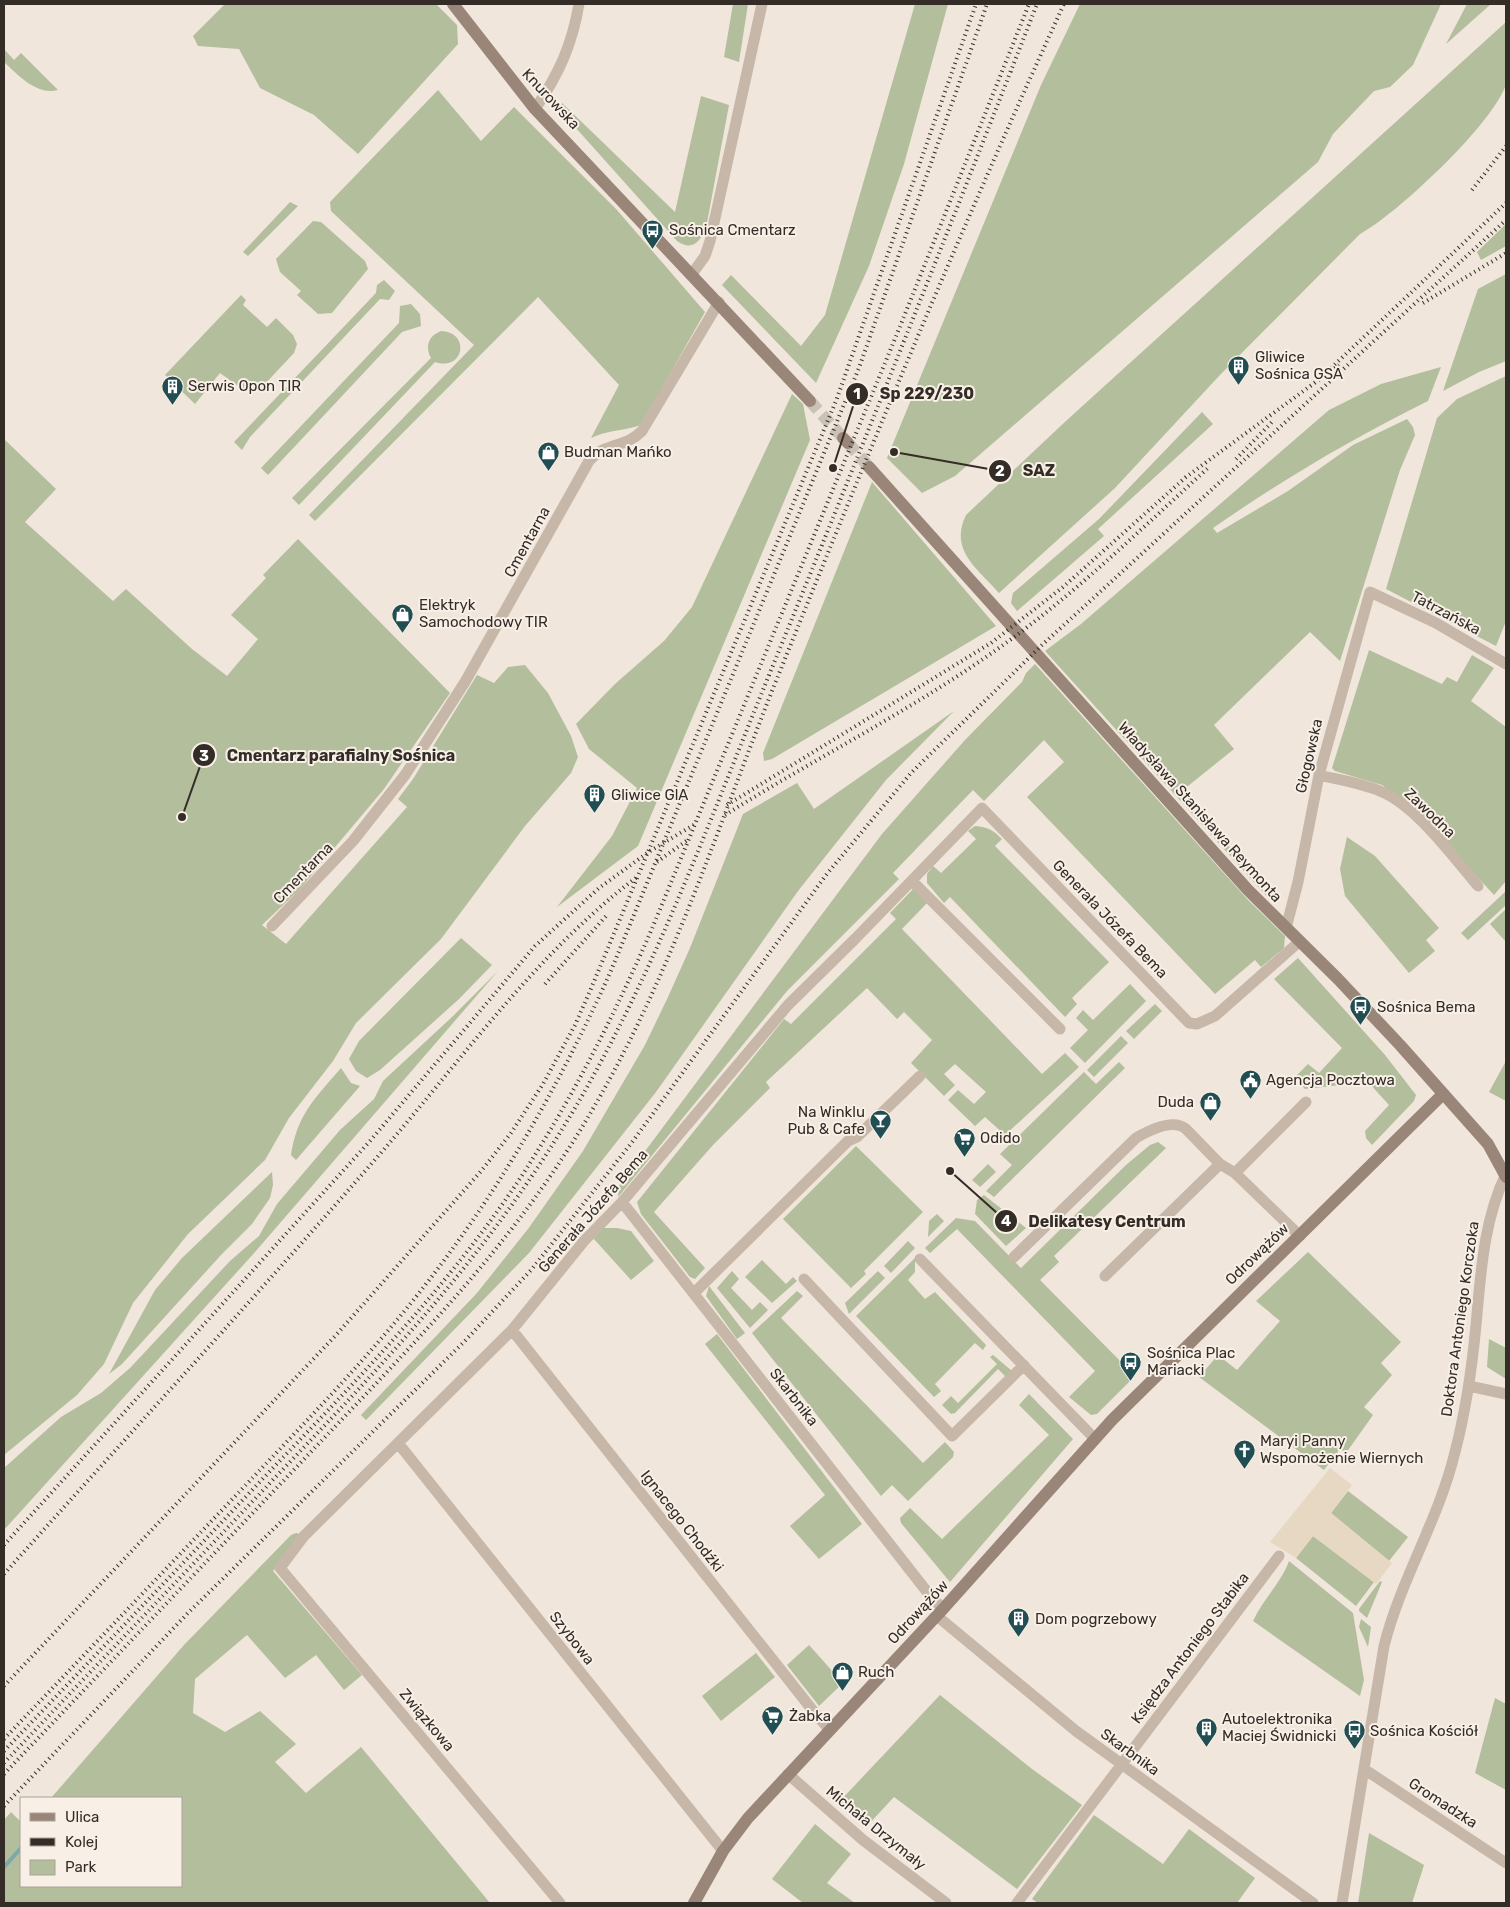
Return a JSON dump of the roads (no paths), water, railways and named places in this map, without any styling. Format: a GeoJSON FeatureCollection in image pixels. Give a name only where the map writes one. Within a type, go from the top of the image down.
{"type":"FeatureCollection","features":[{"type":"Feature","properties":{"kind":"street","name":"Knurowska"},"geometry":{"type":"LineString","coordinates":[[453,4],[535,109],[692,274]]}},
{"type":"Feature","properties":{"kind":"street"},"geometry":{"type":"LineString","coordinates":[[535,109],[565,59],[575,30],[579,4]]}},
{"type":"Feature","properties":{"kind":"street"},"geometry":{"type":"LineString","coordinates":[[762,4],[710,241],[705,256],[692,274],[810,401]]}},
{"type":"Feature","properties":{"kind":"street","name":"Cmentarna"},"geometry":{"type":"LineString","coordinates":[[272,926],[354,841],[405,775],[465,682],[590,461],[602,448],[628,442],[642,432],[719,302]]}},
{"type":"Feature","properties":{"kind":"street","name":"Władysława Stanisława Reymonta"},"geometry":{"type":"LineString","coordinates":[[869,467],[1248,890],[1373,1015],[1488,1144],[1506,1176]]}},
{"type":"Feature","properties":{"kind":"street","name":"Głogowska"},"geometry":{"type":"LineString","coordinates":[[1286,928],[1298,882],[1319,775],[1370,592]]}},
{"type":"Feature","properties":{"kind":"street","name":"Tatrzańska"},"geometry":{"type":"LineString","coordinates":[[1370,592],[1436,623],[1504,659]]}},
{"type":"Feature","properties":{"kind":"street","name":"Zawodna"},"geometry":{"type":"LineString","coordinates":[[1319,775],[1370,788],[1396,800],[1436,838],[1478,886]]}},
{"type":"Feature","properties":{"kind":"street","name":"Generała Józefa Bema"},"geometry":{"type":"LineString","coordinates":[[290,1555],[304,1536],[512,1330],[584,1241],[622,1202],[788,1005],[982,808],[1193,1024],[1204,1022],[1215,1016],[1300,941]]}},
{"type":"Feature","properties":{"kind":"street"},"geometry":{"type":"LineString","coordinates":[[912,881],[1060,1030]]}},
{"type":"Feature","properties":{"kind":"street"},"geometry":{"type":"LineString","coordinates":[[694,1293],[848,1141],[857,1137],[920,1076]]}},
{"type":"Feature","properties":{"kind":"street","name":"Odrowążów"},"geometry":{"type":"LineString","coordinates":[[694,1903],[722,1851],[748,1818],[940,1612],[1095,1439],[1142,1390],[1443,1094]]}},
{"type":"Feature","properties":{"kind":"street"},"geometry":{"type":"LineString","coordinates":[[1235,1173],[1306,1102]]}},
{"type":"Feature","properties":{"kind":"street"},"geometry":{"type":"LineString","coordinates":[[1014,1257],[1136,1138],[1147,1131],[1172,1124],[1183,1126],[1220,1164],[1235,1173],[1300,1236]]}},
{"type":"Feature","properties":{"kind":"street"},"geometry":{"type":"LineString","coordinates":[[1105,1276],[1220,1164]]}},
{"type":"Feature","properties":{"kind":"street","name":"Doktora Antoniego Korczoka"},"geometry":{"type":"LineString","coordinates":[[1342,1903],[1384,1646],[1390,1623],[1455,1454],[1469,1386],[1486,1233],[1495,1200],[1506,1176]]}},
{"type":"Feature","properties":{"kind":"street","name":"Skarbnika"},"geometry":{"type":"LineString","coordinates":[[622,1202],[928,1593],[940,1612],[1076,1731],[1313,1903]]}},
{"type":"Feature","properties":{"kind":"street"},"geometry":{"type":"LineString","coordinates":[[920,1259],[1095,1439]]}},
{"type":"Feature","properties":{"kind":"street"},"geometry":{"type":"LineString","coordinates":[[804,1279],[952,1436],[1024,1365]]}},
{"type":"Feature","properties":{"kind":"street","name":"Ignacego Chodźki"},"geometry":{"type":"LineString","coordinates":[[512,1330],[830,1730]]}},
{"type":"Feature","properties":{"kind":"street"},"geometry":{"type":"LineString","coordinates":[[1469,1386],[1506,1394]]}},
{"type":"Feature","properties":{"kind":"street","name":"Szybowa"},"geometry":{"type":"LineString","coordinates":[[398,1443],[722,1851]]}},
{"type":"Feature","properties":{"kind":"street","name":"Związkowa"},"geometry":{"type":"LineString","coordinates":[[290,1555],[280,1568],[560,1903]]}},
{"type":"Feature","properties":{"kind":"street","name":"Księdza Antoniego Stabika"},"geometry":{"type":"LineString","coordinates":[[1017,1903],[1280,1556]]}},
{"type":"Feature","properties":{"kind":"street","name":"Gromadzka"},"geometry":{"type":"LineString","coordinates":[[1364,1769],[1506,1863]]}},
{"type":"Feature","properties":{"kind":"street","name":"Michała Drzymały"},"geometry":{"type":"LineString","coordinates":[[788,1774],[863,1840],[946,1903]]}},
{"type":"Feature","properties":{"kind":"waterway"},"geometry":{"type":"LineString","coordinates":[[4,1867],[20,1849]]}},
{"type":"Feature","properties":{"kind":"tunnel"},"geometry":{"type":"LineString","coordinates":[[810,401],[843,438]]}},
{"type":"Feature","properties":{"kind":"tunnel"},"geometry":{"type":"LineString","coordinates":[[848,443],[869,467]]}},
{"type":"Feature","properties":{"kind":"railway"},"geometry":{"type":"LineString","coordinates":[[4,1686],[337,1334],[482,1170],[511,1133],[543,1084],[575,1025],[590,991],[836,401],[976,4]]}},
{"type":"Feature","properties":{"kind":"railway"},"geometry":{"type":"LineString","coordinates":[[4,1739],[369,1353],[439,1267],[464,1233],[533,1125],[573,1050],[610,973],[859,368],[987,4]]}},
{"type":"Feature","properties":{"kind":"railway"},"geometry":{"type":"LineString","coordinates":[[4,1751],[338,1400],[432,1295],[490,1221],[517,1183],[555,1122],[590,1060],[651,931],[899,329],[1029,4]]}},
{"type":"Feature","properties":{"kind":"railway"},"geometry":{"type":"LineString","coordinates":[[4,1763],[344,1405],[417,1324],[486,1240],[518,1196],[583,1095],[614,1038],[642,979],[694,860],[904,342],[1037,4]]}},
{"type":"Feature","properties":{"kind":"railway"},"geometry":{"type":"LineString","coordinates":[[4,1774],[445,1309],[478,1271],[539,1192],[567,1151],[600,1096],[657,984],[772,691],[878,432],[950,260],[1064,4]]}},
{"type":"Feature","properties":{"kind":"railway"},"geometry":{"type":"LineString","coordinates":[[1472,190],[1506,146]]}},
{"type":"Feature","properties":{"kind":"railway"},"geometry":{"type":"LineString","coordinates":[[1331,368],[1506,203]]}},
{"type":"Feature","properties":{"kind":"railway"},"geometry":{"type":"LineString","coordinates":[[4,1806],[188,1613],[463,1343],[532,1269],[633,1141],[826,875],[911,773],[1041,646],[1506,220]]}},
{"type":"Feature","properties":{"kind":"railway"},"geometry":{"type":"LineString","coordinates":[[1423,303],[1506,253]]}},
{"type":"Feature","properties":{"kind":"railway"},"geometry":{"type":"LineString","coordinates":[[727,805],[991,643],[1063,587],[1186,477],[1339,365]]}},
{"type":"Feature","properties":{"kind":"railway"},"geometry":{"type":"LineString","coordinates":[[1236,459],[1274,420]]}},
{"type":"Feature","properties":{"kind":"railway"},"geometry":{"type":"LineString","coordinates":[[725,815],[930,694],[1024,630],[1078,586],[1208,468]]}},
{"type":"Feature","properties":{"kind":"railway"},"geometry":{"type":"LineString","coordinates":[[4,1545],[370,1141],[535,946],[599,888],[650,851],[697,823]]}},
{"type":"Feature","properties":{"kind":"railway"},"geometry":{"type":"LineString","coordinates":[[657,862],[689,839]]}},
{"type":"Feature","properties":{"kind":"railway"},"geometry":{"type":"LineString","coordinates":[[4,1574],[339,1201],[504,1005],[567,938],[601,906],[637,877]]}},
{"type":"Feature","properties":{"kind":"railway"},"geometry":{"type":"LineString","coordinates":[[545,984],[607,915]]}},
{"type":"Feature","properties":{"kind":"place","name":"Sośnica Cmentarz"},"geometry":{"type":"Point","coordinates":[653,249]}},
{"type":"Feature","properties":{"kind":"place","name":"Gliwice Sośnica GSA"},"geometry":{"type":"Point","coordinates":[1239,385]}},
{"type":"Feature","properties":{"kind":"place","name":"Serwis Opon TIR"},"geometry":{"type":"Point","coordinates":[172,405]}},
{"type":"Feature","properties":{"kind":"place","name":"SAZ"},"geometry":{"type":"Point","coordinates":[894,452]}},
{"type":"Feature","properties":{"kind":"place","name":"Sp 229/230"},"geometry":{"type":"Point","coordinates":[833,468]}},
{"type":"Feature","properties":{"kind":"place","name":"Budman Mańko"},"geometry":{"type":"Point","coordinates":[548,471]}},
{"type":"Feature","properties":{"kind":"place","name":"Elektryk Samochodowy TIR"},"geometry":{"type":"Point","coordinates":[403,633]}},
{"type":"Feature","properties":{"kind":"place","name":"Gliwice GlA"},"geometry":{"type":"Point","coordinates":[595,814]}},
{"type":"Feature","properties":{"kind":"place","name":"Cmentarz parafialny Sośnica"},"geometry":{"type":"Point","coordinates":[182,817]}},
{"type":"Feature","properties":{"kind":"place","name":"Sośnica Bema"},"geometry":{"type":"Point","coordinates":[1361,1026]}},
{"type":"Feature","properties":{"kind":"place","name":"Agencja Pocztowa"},"geometry":{"type":"Point","coordinates":[1250,1099]}},
{"type":"Feature","properties":{"kind":"place","name":"Duda"},"geometry":{"type":"Point","coordinates":[1210,1121]}},
{"type":"Feature","properties":{"kind":"place","name":"Na Winklu Pub & Cafe"},"geometry":{"type":"Point","coordinates":[881,1140]}},
{"type":"Feature","properties":{"kind":"place","name":"Odido"},"geometry":{"type":"Point","coordinates":[964,1157]}},
{"type":"Feature","properties":{"kind":"place","name":"Delikatesy Centrum"},"geometry":{"type":"Point","coordinates":[950,1171]}},
{"type":"Feature","properties":{"kind":"place","name":"Sośnica Plac Mariacki"},"geometry":{"type":"Point","coordinates":[1131,1381]}},
{"type":"Feature","properties":{"kind":"place","name":"Maryi Panny Wspomożenie Wiernych"},"geometry":{"type":"Point","coordinates":[1244,1469]}},
{"type":"Feature","properties":{"kind":"place","name":"Dom pogrzebowy"},"geometry":{"type":"Point","coordinates":[1019,1638]}},
{"type":"Feature","properties":{"kind":"place","name":"Ruch"},"geometry":{"type":"Point","coordinates":[842,1691]}},
{"type":"Feature","properties":{"kind":"place","name":"Żabka"},"geometry":{"type":"Point","coordinates":[773,1735]}},
{"type":"Feature","properties":{"kind":"place","name":"Autoelektronika Maciej Świdnicki"},"geometry":{"type":"Point","coordinates":[1206,1747]}},
{"type":"Feature","properties":{"kind":"place","name":"Sośnica Kościół"},"geometry":{"type":"Point","coordinates":[1354,1750]}}]}
